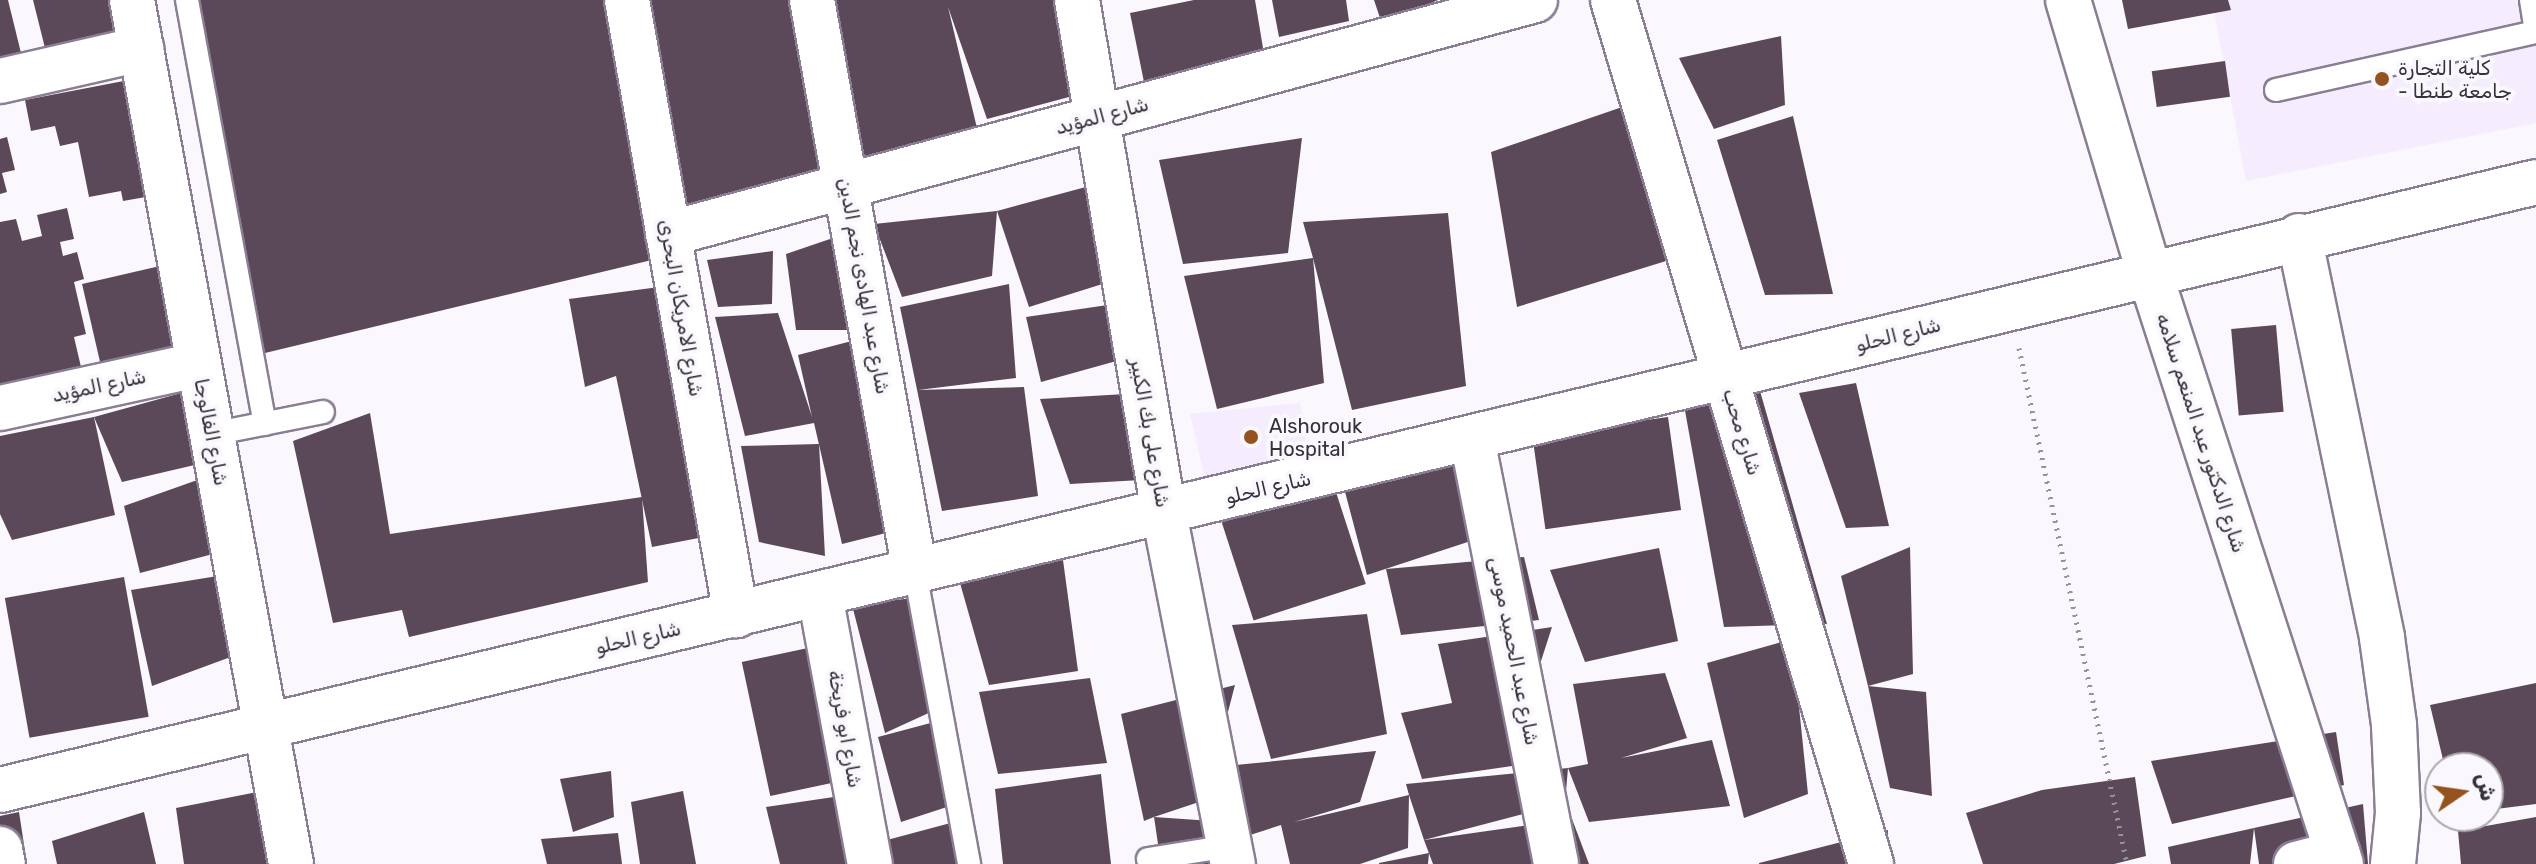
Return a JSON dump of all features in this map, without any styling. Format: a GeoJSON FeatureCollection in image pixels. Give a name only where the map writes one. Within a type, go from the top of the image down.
{"type":"FeatureCollection","features":[{"type":"Feature","properties":{"kind":"street","name":"شارع الفالوجا"},"geometry":{"type":"LineString","coordinates":[[132,0],[291,864]]}},
{"type":"Feature","properties":{"kind":"street","name":"شارع الامريكان البحرى"},"geometry":{"type":"LineString","coordinates":[[627,0],[736,615]]}},
{"type":"Feature","properties":{"kind":"street","name":"شارع عبد الهادى نجم الدين"},"geometry":{"type":"LineString","coordinates":[[812,0],[915,572]]}},
{"type":"Feature","properties":{"kind":"street","name":"شارع على بك الكبير"},"geometry":{"type":"LineString","coordinates":[[1077,0],[1164,513],[1231,855]]}},
{"type":"Feature","properties":{"kind":"street","name":"شارع المؤيد"},"geometry":{"type":"LineString","coordinates":[[668,234],[1535,0]]}},
{"type":"Feature","properties":{"kind":"street","name":"شارع محب"},"geometry":{"type":"LineString","coordinates":[[1613,0],[1871,864]]}},
{"type":"Feature","properties":{"kind":"street","name":"شارع الدكتور عبد المنعم سلامه"},"geometry":{"type":"LineString","coordinates":[[2068,0],[2149,271],[2340,859]]}},
{"type":"Feature","properties":{"kind":"street"},"geometry":{"type":"LineString","coordinates":[[0,81],[141,49]]}},
{"type":"Feature","properties":{"kind":"street","name":"شارع الحلو"},"geometry":{"type":"LineString","coordinates":[[0,790],[1726,379],[2149,271],[2536,182]]}},
{"type":"Feature","properties":{"kind":"street"},"geometry":{"type":"LineString","coordinates":[[2299,236],[2382,638],[2394,725],[2398,813],[2393,864]]}},
{"type":"Feature","properties":{"kind":"street","name":"شارع المؤيد"},"geometry":{"type":"LineString","coordinates":[[0,408],[198,365]]}},
{"type":"Feature","properties":{"kind":"street","name":"شارع عبد الحميد موسى"},"geometry":{"type":"LineString","coordinates":[[1472,439],[1556,864]]}},
{"type":"Feature","properties":{"kind":"street","name":"شارع ابو فريخة"},"geometry":{"type":"LineString","coordinates":[[820,595],[870,864]]}},
{"type":"Feature","properties":{"kind":"street"},"geometry":{"type":"LineString","coordinates":[[0,849],[3,864]]}},
{"type":"Feature","properties":{"kind":"street"},"geometry":{"type":"LineString","coordinates":[[2296,864],[2340,859]]}},
{"type":"Feature","properties":{"kind":"lane"},"geometry":{"type":"LineString","coordinates":[[187,0],[265,424]]}},
{"type":"Feature","properties":{"kind":"lane"},"geometry":{"type":"LineString","coordinates":[[2276,90],[2536,32],[2531,0]]}},
{"type":"Feature","properties":{"kind":"lane"},"geometry":{"type":"LineString","coordinates":[[212,434],[323,412]]}},
{"type":"Feature","properties":{"kind":"lane"},"geometry":{"type":"LineString","coordinates":[[915,572],[969,864]]}},
{"type":"Feature","properties":{"kind":"lane"},"geometry":{"type":"LineString","coordinates":[[1148,859],[1231,855]]}},
{"type":"Feature","properties":{"kind":"path"},"geometry":{"type":"LineString","coordinates":[[2010,306],[2127,864]]}},
{"type":"Feature","properties":{"kind":"shaded area","name":"كلية التجارة - جامعة طنطا"},"geometry":{"type":"Polygon","coordinates":[[[2212,0],[2536,0],[2536,123],[2246,181],[2212,0]]]}},
{"type":"Feature","properties":{"kind":"shaded area","name":"Alshorouk Hospital"},"geometry":{"type":"Polygon","coordinates":[[[1300,403],[1310,460],[1206,484],[1190,414],[1300,403]]]}},
{"type":"Feature","properties":{"kind":"building"},"geometry":{"type":"Polygon","coordinates":[[[0,0],[8,0],[21,53],[0,58],[0,0]]]}},
{"type":"Feature","properties":{"kind":"building"},"geometry":{"type":"Polygon","coordinates":[[[33,0],[124,0],[131,26],[45,48],[33,0]]]}},
{"type":"Feature","properties":{"kind":"building"},"geometry":{"type":"Polygon","coordinates":[[[191,0],[608,0],[656,259],[265,353],[191,0]]]}},
{"type":"Feature","properties":{"kind":"building"},"geometry":{"type":"Polygon","coordinates":[[[630,0],[1064,0],[1080,94],[987,119],[948,7],[982,149],[679,232],[630,0]]]}},
{"type":"Feature","properties":{"kind":"building"},"geometry":{"type":"Polygon","coordinates":[[[1194,0],[1255,0],[1265,60],[1145,87],[1130,13],[1194,0]]]}},
{"type":"Feature","properties":{"kind":"building"},"geometry":{"type":"Polygon","coordinates":[[[1272,0],[1346,0],[1349,21],[1279,37],[1272,0]]]}},
{"type":"Feature","properties":{"kind":"building"},"geometry":{"type":"Polygon","coordinates":[[[1374,0],[1438,0],[1382,24],[1374,0]]]}},
{"type":"Feature","properties":{"kind":"building"},"geometry":{"type":"Polygon","coordinates":[[[2122,0],[2228,0],[2231,10],[2128,29],[2122,0]]]}},
{"type":"Feature","properties":{"kind":"building"},"geometry":{"type":"Polygon","coordinates":[[[1781,36],[1785,105],[1714,129],[1679,58],[1781,36]]]}},
{"type":"Feature","properties":{"kind":"building"},"geometry":{"type":"Polygon","coordinates":[[[2225,61],[2230,97],[2157,107],[2152,71],[2225,61]]]}},
{"type":"Feature","properties":{"kind":"building"},"geometry":{"type":"Polygon","coordinates":[[[134,79],[157,195],[123,201],[121,191],[89,197],[78,142],[60,146],[55,126],[31,131],[25,100],[134,79]]]}},
{"type":"Feature","properties":{"kind":"building"},"geometry":{"type":"Polygon","coordinates":[[[1628,105],[1679,257],[1517,307],[1491,152],[1628,105]]]}},
{"type":"Feature","properties":{"kind":"building"},"geometry":{"type":"Polygon","coordinates":[[[1793,116],[1833,294],[1765,295],[1717,140],[1793,116]]]}},
{"type":"Feature","properties":{"kind":"building"},"geometry":{"type":"Polygon","coordinates":[[[7,137],[15,170],[2,173],[7,192],[0,194],[0,139],[7,137]]]}},
{"type":"Feature","properties":{"kind":"building"},"geometry":{"type":"Polygon","coordinates":[[[1302,138],[1288,253],[1183,264],[1159,160],[1302,138]]]}},
{"type":"Feature","properties":{"kind":"building"},"geometry":{"type":"Polygon","coordinates":[[[1097,184],[1112,281],[1029,307],[997,211],[1097,184]]]}},
{"type":"Feature","properties":{"kind":"building"},"geometry":{"type":"Polygon","coordinates":[[[67,208],[74,239],[60,242],[63,256],[77,252],[84,279],[74,282],[86,334],[74,337],[81,367],[0,386],[0,222],[16,219],[22,241],[42,236],[37,215],[67,208]]]}},
{"type":"Feature","properties":{"kind":"building"},"geometry":{"type":"Polygon","coordinates":[[[997,211],[992,276],[902,297],[874,224],[997,211]]]}},
{"type":"Feature","properties":{"kind":"building"},"geometry":{"type":"Polygon","coordinates":[[[1448,213],[1466,386],[1352,410],[1303,222],[1448,213]]]}},
{"type":"Feature","properties":{"kind":"building"},"geometry":{"type":"Polygon","coordinates":[[[874,224],[894,330],[796,330],[786,254],[874,224]]]}},
{"type":"Feature","properties":{"kind":"building"},"geometry":{"type":"Polygon","coordinates":[[[773,251],[772,304],[718,307],[707,260],[773,251]]]}},
{"type":"Feature","properties":{"kind":"building"},"geometry":{"type":"Polygon","coordinates":[[[1313,258],[1324,383],[1217,409],[1184,276],[1313,258]]]}},
{"type":"Feature","properties":{"kind":"building"},"geometry":{"type":"Polygon","coordinates":[[[160,266],[179,349],[101,367],[82,284],[160,266]]]}},
{"type":"Feature","properties":{"kind":"building"},"geometry":{"type":"Polygon","coordinates":[[[1009,284],[1016,378],[918,390],[1024,387],[1038,496],[942,511],[900,307],[1009,284]]]}},
{"type":"Feature","properties":{"kind":"building"},"geometry":{"type":"Polygon","coordinates":[[[659,287],[709,536],[652,547],[616,376],[585,387],[569,299],[659,287]]]}},
{"type":"Feature","properties":{"kind":"building"},"geometry":{"type":"Polygon","coordinates":[[[1128,302],[1120,360],[1041,382],[1026,317],[1128,302]]]}},
{"type":"Feature","properties":{"kind":"building"},"geometry":{"type":"Polygon","coordinates":[[[778,313],[812,417],[798,355],[894,330],[930,522],[842,544],[814,423],[745,436],[715,317],[778,313]]]}},
{"type":"Feature","properties":{"kind":"building"},"geometry":{"type":"Polygon","coordinates":[[[2276,325],[2284,412],[2239,416],[2231,329],[2276,325]]]}},
{"type":"Feature","properties":{"kind":"building"},"geometry":{"type":"Polygon","coordinates":[[[1856,383],[1889,526],[1846,528],[1799,393],[1856,383]]]}},
{"type":"Feature","properties":{"kind":"building"},"geometry":{"type":"Polygon","coordinates":[[[203,387],[203,463],[122,482],[94,417],[203,387]]]}},
{"type":"Feature","properties":{"kind":"building"},"geometry":{"type":"Polygon","coordinates":[[[1760,391],[1827,624],[1724,627],[1684,405],[1760,391]]]}},
{"type":"Feature","properties":{"kind":"building"},"geometry":{"type":"Polygon","coordinates":[[[1143,393],[1141,480],[1070,484],[1040,399],[1143,393]]]}},
{"type":"Feature","properties":{"kind":"building"},"geometry":{"type":"Polygon","coordinates":[[[370,413],[390,534],[642,497],[648,582],[409,637],[402,610],[333,623],[293,441],[370,413]]]}},
{"type":"Feature","properties":{"kind":"building"},"geometry":{"type":"Polygon","coordinates":[[[94,417],[115,515],[12,540],[0,514],[0,436],[94,417]]]}},
{"type":"Feature","properties":{"kind":"building"},"geometry":{"type":"Polygon","coordinates":[[[1668,417],[1681,510],[1545,529],[1532,436],[1668,417]]]}},
{"type":"Feature","properties":{"kind":"building"},"geometry":{"type":"Polygon","coordinates":[[[819,444],[825,556],[759,542],[741,446],[819,444]]]}},
{"type":"Feature","properties":{"kind":"building"},"geometry":{"type":"Polygon","coordinates":[[[1471,462],[1483,537],[1367,575],[1344,488],[1471,462]]]}},
{"type":"Feature","properties":{"kind":"building"},"geometry":{"type":"Polygon","coordinates":[[[203,478],[213,554],[140,573],[124,506],[203,478]]]}},
{"type":"Feature","properties":{"kind":"building"},"geometry":{"type":"Polygon","coordinates":[[[1334,486],[1366,584],[1254,620],[1222,522],[1334,486]]]}},
{"type":"Feature","properties":{"kind":"building"},"geometry":{"type":"Polygon","coordinates":[[[1910,547],[1913,674],[1868,686],[1841,576],[1910,547]]]}},
{"type":"Feature","properties":{"kind":"building"},"geometry":{"type":"Polygon","coordinates":[[[1659,548],[1678,641],[1585,662],[1550,570],[1659,548]]]}},
{"type":"Feature","properties":{"kind":"building"},"geometry":{"type":"Polygon","coordinates":[[[1524,557],[1539,620],[1401,635],[1386,569],[1524,557]]]}},
{"type":"Feature","properties":{"kind":"building"},"geometry":{"type":"Polygon","coordinates":[[[1063,560],[1078,671],[989,685],[960,583],[1063,560]]]}},
{"type":"Feature","properties":{"kind":"building"},"geometry":{"type":"Polygon","coordinates":[[[224,575],[236,655],[152,686],[131,590],[224,575]]]}},
{"type":"Feature","properties":{"kind":"building"},"geometry":{"type":"Polygon","coordinates":[[[124,577],[149,717],[29,738],[5,598],[124,577]]]}},
{"type":"Feature","properties":{"kind":"building"},"geometry":{"type":"Polygon","coordinates":[[[913,598],[933,711],[885,733],[852,605],[913,598]]]}},
{"type":"Feature","properties":{"kind":"building"},"geometry":{"type":"Polygon","coordinates":[[[1367,614],[1387,734],[1271,759],[1232,625],[1367,614]]]}},
{"type":"Feature","properties":{"kind":"building"},"geometry":{"type":"Polygon","coordinates":[[[1552,627],[1532,689],[1553,760],[1422,779],[1401,713],[1452,703],[1438,644],[1552,627]]]}},
{"type":"Feature","properties":{"kind":"building"},"geometry":{"type":"Polygon","coordinates":[[[1792,639],[1808,794],[1744,818],[1707,663],[1792,639]]]}},
{"type":"Feature","properties":{"kind":"building"},"geometry":{"type":"Polygon","coordinates":[[[822,645],[850,779],[770,796],[742,662],[822,645]]]}},
{"type":"Feature","properties":{"kind":"building"},"geometry":{"type":"Polygon","coordinates":[[[1665,673],[1687,738],[1621,758],[1712,740],[1730,806],[1589,822],[1568,768],[1588,764],[1573,684],[1665,673]]]}},
{"type":"Feature","properties":{"kind":"building"},"geometry":{"type":"Polygon","coordinates":[[[1090,678],[1107,763],[998,774],[979,692],[1090,678]]]}},
{"type":"Feature","properties":{"kind":"building"},"geometry":{"type":"Polygon","coordinates":[[[2536,683],[2536,804],[2504,808],[2504,752],[2441,752],[2430,705],[2536,683]]]}},
{"type":"Feature","properties":{"kind":"building"},"geometry":{"type":"Polygon","coordinates":[[[1235,685],[1205,800],[1144,821],[1121,714],[1235,685]]]}},
{"type":"Feature","properties":{"kind":"building"},"geometry":{"type":"Polygon","coordinates":[[[1868,686],[1926,692],[1932,796],[1890,788],[1868,686]]]}},
{"type":"Feature","properties":{"kind":"building"},"geometry":{"type":"Polygon","coordinates":[[[938,721],[953,805],[901,822],[878,737],[938,721]]]}},
{"type":"Feature","properties":{"kind":"building"},"geometry":{"type":"Polygon","coordinates":[[[2336,732],[2344,785],[2172,824],[2151,761],[2336,732]]]}},
{"type":"Feature","properties":{"kind":"building"},"geometry":{"type":"Polygon","coordinates":[[[1376,751],[1360,802],[1294,822],[1409,795],[1408,848],[1360,864],[1290,864],[1281,825],[1247,836],[1226,766],[1376,751]]]}},
{"type":"Feature","properties":{"kind":"building"},"geometry":{"type":"Polygon","coordinates":[[[1568,768],[1565,803],[1424,840],[1406,784],[1568,768]]]}},
{"type":"Feature","properties":{"kind":"building"},"geometry":{"type":"Polygon","coordinates":[[[611,771],[614,817],[573,832],[560,779],[611,771]]]}},
{"type":"Feature","properties":{"kind":"building"},"geometry":{"type":"Polygon","coordinates":[[[1101,774],[1111,864],[1003,864],[995,789],[1101,774]]]}},
{"type":"Feature","properties":{"kind":"building"},"geometry":{"type":"Polygon","coordinates":[[[2135,777],[2146,856],[2114,864],[1983,864],[1966,813],[2042,790],[2135,777]]]}},
{"type":"Feature","properties":{"kind":"building"},"geometry":{"type":"Polygon","coordinates":[[[263,791],[271,864],[184,864],[176,808],[263,791]]]}},
{"type":"Feature","properties":{"kind":"building"},"geometry":{"type":"Polygon","coordinates":[[[683,791],[696,864],[640,864],[631,802],[683,791]]]}},
{"type":"Feature","properties":{"kind":"building"},"geometry":{"type":"Polygon","coordinates":[[[854,794],[862,864],[780,864],[766,807],[854,794]]]}},
{"type":"Feature","properties":{"kind":"building"},"geometry":{"type":"Polygon","coordinates":[[[2363,804],[2368,864],[2259,864],[2254,828],[2363,804]]]}},
{"type":"Feature","properties":{"kind":"building"},"geometry":{"type":"Polygon","coordinates":[[[19,812],[27,864],[0,864],[0,816],[19,812]]]}},
{"type":"Feature","properties":{"kind":"building"},"geometry":{"type":"Polygon","coordinates":[[[144,812],[156,864],[57,864],[52,841],[144,812]]]}},
{"type":"Feature","properties":{"kind":"building"},"geometry":{"type":"Polygon","coordinates":[[[1154,817],[1212,821],[1219,864],[1161,864],[1154,817]]]}},
{"type":"Feature","properties":{"kind":"building"},"geometry":{"type":"Polygon","coordinates":[[[2536,817],[2536,864],[2461,864],[2458,832],[2504,832],[2504,823],[2536,817]]]}},
{"type":"Feature","properties":{"kind":"building"},"geometry":{"type":"Polygon","coordinates":[[[1572,819],[1589,864],[1433,864],[1424,840],[1572,819]]]}},
{"type":"Feature","properties":{"kind":"building"},"geometry":{"type":"Polygon","coordinates":[[[958,821],[964,864],[893,864],[887,840],[958,821]]]}},
{"type":"Feature","properties":{"kind":"building"},"geometry":{"type":"Polygon","coordinates":[[[2254,828],[2250,864],[2171,864],[2168,847],[2254,828]]]}},
{"type":"Feature","properties":{"kind":"building"},"geometry":{"type":"Polygon","coordinates":[[[1888,830],[1886,864],[1759,864],[1759,863],[1888,830]]]}},
{"type":"Feature","properties":{"kind":"building"},"geometry":{"type":"Polygon","coordinates":[[[618,833],[622,864],[547,864],[541,839],[618,833]]]}},
{"type":"Feature","properties":{"kind":"building"},"geometry":{"type":"Polygon","coordinates":[[[1429,853],[1428,864],[1379,864],[1379,863],[1429,853]]]}},
{"type":"Feature","properties":{"kind":"place","name":"كلية التجارة - جامعة طنطا"},"geometry":{"type":"Point","coordinates":[2382,79]}},
{"type":"Feature","properties":{"kind":"place","name":"Alshorouk Hospital"},"geometry":{"type":"Point","coordinates":[1251,437]}}]}
